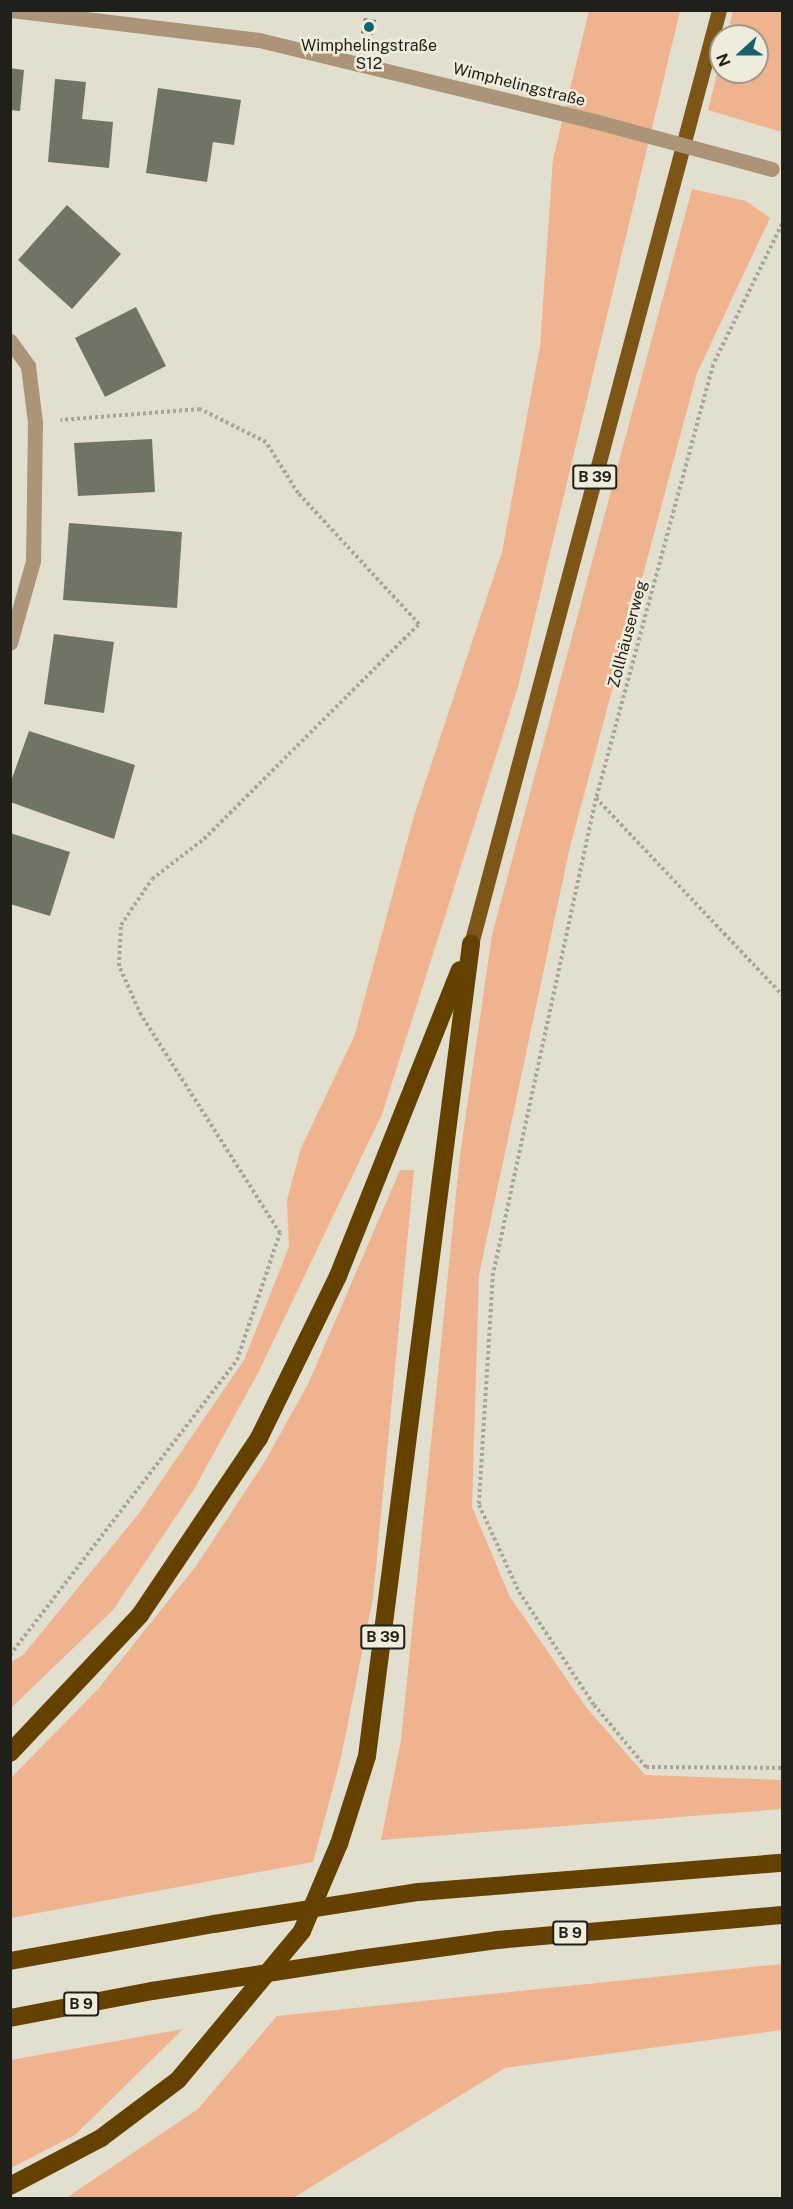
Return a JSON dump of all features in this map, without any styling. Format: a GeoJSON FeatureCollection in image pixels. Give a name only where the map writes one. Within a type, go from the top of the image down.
{"type":"FeatureCollection","features":[{"type":"Feature","properties":{"kind":"highway","name":"B 39"},"geometry":{"type":"LineString","coordinates":[[10,1753],[140,1615],[259,1438],[338,1276],[471,944]]}},
{"type":"Feature","properties":{"kind":"highway","name":"B 39"},"geometry":{"type":"LineString","coordinates":[[10,2186],[101,2138],[178,2080],[302,1931],[339,1844],[367,1756],[471,944]]}},
{"type":"Feature","properties":{"kind":"highway"},"geometry":{"type":"LineString","coordinates":[[10,1961],[214,1924],[419,1892],[783,1863]]}},
{"type":"Feature","properties":{"kind":"highway","name":"B 9"},"geometry":{"type":"LineString","coordinates":[[10,2018],[152,1991],[508,1939],[783,1915]]}},
{"type":"Feature","properties":{"kind":"main road","name":"B 39"},"geometry":{"type":"LineString","coordinates":[[471,944],[719,10]]}},
{"type":"Feature","properties":{"kind":"street","name":"Wimphelingstraße"},"geometry":{"type":"LineString","coordinates":[[11,10],[259,40],[594,121],[778,171]]}},
{"type":"Feature","properties":{"kind":"street"},"geometry":{"type":"LineString","coordinates":[[145,10],[147,27]]}},
{"type":"Feature","properties":{"kind":"street"},"geometry":{"type":"LineString","coordinates":[[10,341],[28,366],[35,423],[33,561],[10,643]]}},
{"type":"Feature","properties":{"kind":"path","name":"Zollhäuserweg"},"geometry":{"type":"LineString","coordinates":[[783,224],[713,365],[596,798],[493,1273],[479,1505],[519,1592],[594,1705],[646,1767],[783,1768]]}},
{"type":"Feature","properties":{"kind":"path"},"geometry":{"type":"LineString","coordinates":[[10,1655],[237,1360],[280,1233],[141,1015],[120,966],[121,925],[152,879],[204,839],[419,624],[298,493],[266,442],[200,409],[35,423]]}},
{"type":"Feature","properties":{"kind":"path"},"geometry":{"type":"LineString","coordinates":[[596,798],[783,995]]}},
{"type":"Feature","properties":{"kind":"shaded area"},"geometry":{"type":"Polygon","coordinates":[[[589,11],[680,11],[518,687],[382,1114],[258,1373],[193,1491],[113,1610],[11,1708],[11,1662],[23,1655],[140,1512],[244,1360],[289,1247],[287,1200],[301,1148],[354,1037],[413,819],[502,552],[540,346],[553,159],[589,11]]]}},
{"type":"Feature","properties":{"kind":"shaded area"},"geometry":{"type":"Polygon","coordinates":[[[733,11],[782,11],[782,132],[708,110],[714,84],[769,84],[769,24],[730,24],[733,11]]]}},
{"type":"Feature","properties":{"kind":"shaded area"},"geometry":{"type":"Polygon","coordinates":[[[692,189],[746,201],[770,218],[697,373],[569,851],[479,1275],[472,1507],[510,1597],[586,1707],[645,1775],[782,1780],[782,1809],[381,1840],[401,1740],[460,1155],[492,935],[692,189]]]}},
{"type":"Feature","properties":{"kind":"shaded area"},"geometry":{"type":"Polygon","coordinates":[[[400,1170],[414,1170],[373,1598],[340,1762],[313,1862],[11,1918],[11,1778],[98,1689],[196,1566],[264,1463],[308,1384],[400,1170]]]}},
{"type":"Feature","properties":{"kind":"shaded area"},"geometry":{"type":"Polygon","coordinates":[[[782,1964],[782,2030],[505,2068],[293,2198],[66,2198],[198,2109],[277,2016],[782,1964]]]}},
{"type":"Feature","properties":{"kind":"shaded area"},"geometry":{"type":"Polygon","coordinates":[[[183,2029],[75,2135],[11,2168],[11,2060],[183,2029]]]}},
{"type":"Feature","properties":{"kind":"building","name":"Wimphelingstraße S12"},"geometry":{"type":"Polygon","coordinates":[[[364,18],[376,20],[373,35],[361,33],[364,18]]]}},
{"type":"Feature","properties":{"kind":"building"},"geometry":{"type":"Polygon","coordinates":[[[10,68],[24,70],[20,111],[10,110],[10,68]]]}},
{"type":"Feature","properties":{"kind":"building"},"geometry":{"type":"Polygon","coordinates":[[[55,79],[86,82],[82,119],[113,122],[109,168],[48,162],[55,79]]]}},
{"type":"Feature","properties":{"kind":"building"},"geometry":{"type":"Polygon","coordinates":[[[158,88],[241,100],[234,145],[213,142],[207,182],[146,173],[158,88]]]}},
{"type":"Feature","properties":{"kind":"building"},"geometry":{"type":"Polygon","coordinates":[[[67,205],[121,254],[72,309],[18,260],[67,205]]]}},
{"type":"Feature","properties":{"kind":"building"},"geometry":{"type":"Polygon","coordinates":[[[136,307],[166,366],[105,397],[75,338],[136,307]]]}},
{"type":"Feature","properties":{"kind":"building"},"geometry":{"type":"Polygon","coordinates":[[[152,439],[155,492],[78,496],[74,443],[152,439]]]}},
{"type":"Feature","properties":{"kind":"building"},"geometry":{"type":"Polygon","coordinates":[[[69,523],[182,532],[177,608],[63,600],[69,523]]]}},
{"type":"Feature","properties":{"kind":"building"},"geometry":{"type":"Polygon","coordinates":[[[54,634],[114,642],[104,713],[44,704],[54,634]]]}},
{"type":"Feature","properties":{"kind":"building"},"geometry":{"type":"Polygon","coordinates":[[[29,731],[135,765],[114,839],[10,802],[10,784],[29,731]]]}},
{"type":"Feature","properties":{"kind":"building"},"geometry":{"type":"Polygon","coordinates":[[[10,833],[70,852],[50,916],[10,904],[10,833]]]}},
{"type":"Feature","properties":{"kind":"place","name":"Wimphelingstraße S12"},"geometry":{"type":"Point","coordinates":[369,27]}}]}
